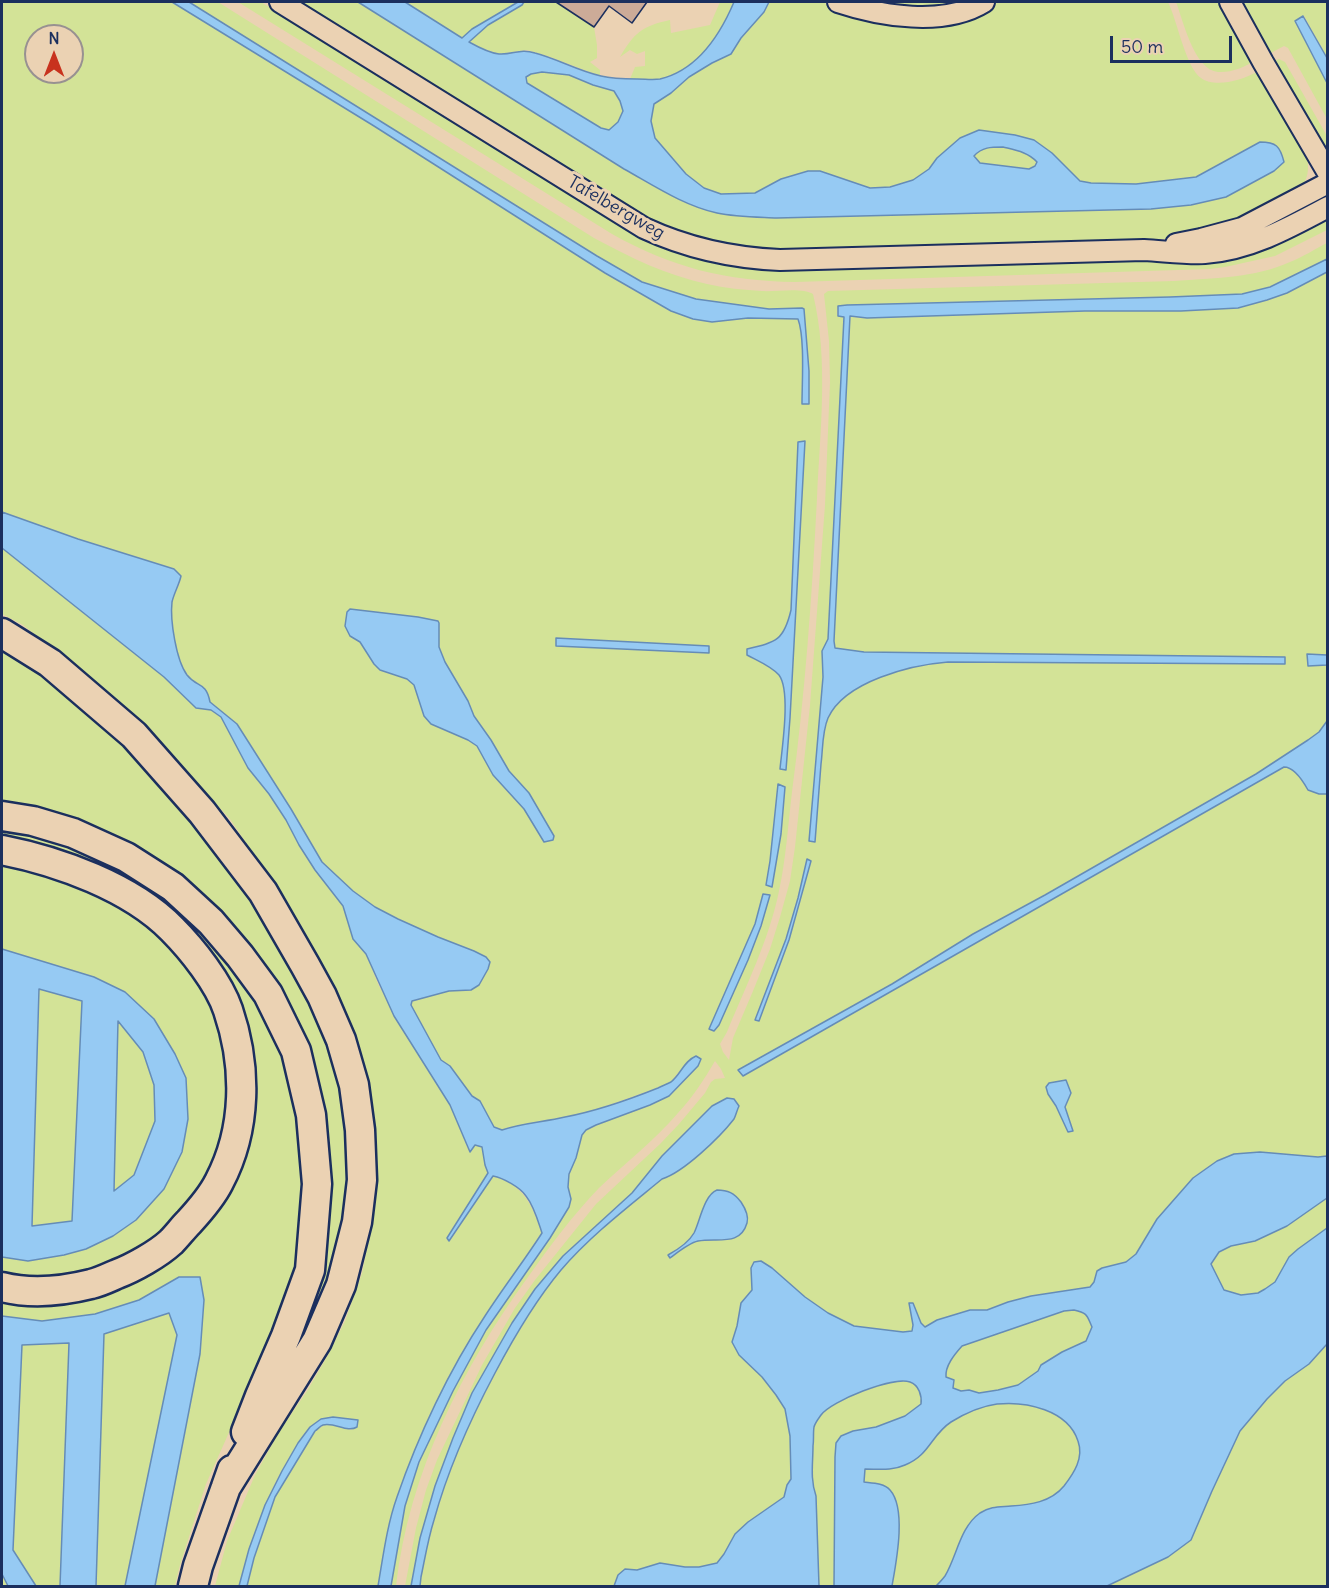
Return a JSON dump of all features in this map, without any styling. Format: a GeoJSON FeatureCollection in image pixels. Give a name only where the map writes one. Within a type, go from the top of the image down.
{"type":"FeatureCollection","features":[{"type":"Feature","properties":{"kind":"highway"},"geometry":{"type":"LineString","coordinates":[[2,633],[50,663],[134,735],[202,812],[262,892],[305,965],[322,996],[341,1040],[354,1085],[360,1130],[362,1180],[357,1222],[341,1285],[317,1341],[226,1487]]}},
{"type":"Feature","properties":{"kind":"highway"},"geometry":{"type":"LineString","coordinates":[[2,816],[33,821],[73,833],[126,857],[173,887],[211,922],[240,956],[268,994],[296,1052],[311,1115],[318,1184],[309,1270],[286,1336],[260,1396],[226,1487],[198,1566],[193,1587]]}},
{"type":"Feature","properties":{"kind":"highway"},"geometry":{"type":"LineString","coordinates":[[2,850],[52,862],[109,885],[152,911],[171,928],[209,974],[228,1009],[238,1052],[242,1094],[240,1119],[234,1145],[219,1183],[198,1212],[170,1243],[131,1268],[92,1284],[46,1291],[12,1290],[2,1287]]}},
{"type":"Feature","properties":{"kind":"street","name":"Tafelbergweg"},"geometry":{"type":"LineString","coordinates":[[280,2],[644,228],[699,249],[738,257],[780,260],[1144,250],[1203,253],[1234,249],[1290,228],[1328,207]]}},
{"type":"Feature","properties":{"kind":"street"},"geometry":{"type":"LineString","coordinates":[[838,2],[884,14],[930,16],[956,13],[984,2]]}},
{"type":"Feature","properties":{"kind":"street"},"geometry":{"type":"LineString","coordinates":[[1230,2],[1328,173]]}},
{"type":"Feature","properties":{"kind":"street","name":"Tafelbergweg"},"geometry":{"type":"LineString","coordinates":[[1144,250],[1242,228],[1328,183]]}},
{"type":"Feature","properties":{"kind":"green space"},"geometry":{"type":"Polygon","coordinates":[[[2,2],[172,2],[374,126],[631,289],[712,322],[748,318],[782,318],[802,308],[769,309],[696,299],[642,282],[189,2],[218,2],[594,238],[622,252],[663,271],[707,284],[755,291],[789,290],[813,294],[821,344],[822,396],[813,572],[801,719],[779,891],[756,963],[720,1044],[729,1060],[733,1038],[770,949],[780,917],[790,881],[795,847],[810,705],[825,505],[830,382],[824,294],[828,291],[1219,278],[1277,267],[1300,258],[1327,243],[1327,259],[1270,287],[1242,294],[847,305],[838,306],[837,314],[867,318],[1085,311],[1181,311],[1267,300],[1287,293],[1327,272],[1327,1586],[405,1586],[416,1528],[437,1460],[482,1365],[515,1308],[596,1204],[679,1124],[705,1093],[711,1082],[725,1078],[715,1061],[693,1095],[669,1123],[599,1188],[553,1242],[481,1348],[442,1423],[426,1463],[403,1544],[396,1586],[391,1586],[405,1506],[419,1462],[453,1391],[486,1330],[569,1207],[571,1199],[568,1187],[569,1174],[582,1135],[596,1125],[669,1096],[698,1066],[678,1073],[671,1082],[660,1087],[601,1108],[565,1118],[502,1130],[494,1127],[480,1101],[472,1096],[450,1066],[441,1060],[410,1005],[412,1001],[449,991],[471,990],[479,985],[488,969],[486,957],[375,907],[353,891],[322,862],[237,724],[210,702],[203,687],[190,678],[183,667],[176,649],[171,617],[172,600],[180,583],[126,555],[2,512],[2,2]]]}},
{"type":"Feature","properties":{"kind":"green space"},"geometry":{"type":"Polygon","coordinates":[[[238,2],[261,2],[572,196],[655,244],[699,259],[730,266],[768,271],[804,271],[1189,260],[1327,218],[1327,230],[1275,256],[1210,269],[795,282],[723,275],[657,256],[612,234],[238,2]]]}},
{"type":"Feature","properties":{"kind":"green space"},"geometry":{"type":"Polygon","coordinates":[[[297,2],[358,2],[624,169],[669,194],[717,213],[777,218],[1151,209],[1260,142],[1196,177],[1136,184],[1091,183],[1080,181],[1034,140],[979,130],[937,158],[929,169],[913,180],[890,187],[870,188],[820,171],[808,171],[781,179],[755,193],[721,194],[704,188],[686,174],[654,138],[651,121],[654,104],[689,77],[731,54],[741,38],[764,12],[769,2],[822,2],[860,16],[898,22],[946,25],[995,2],[1168,2],[1186,54],[1201,78],[1209,82],[1224,83],[1261,72],[1307,157],[1307,177],[1289,201],[1190,237],[1137,241],[777,251],[728,247],[678,234],[646,220],[297,2]]]}},
{"type":"Feature","properties":{"kind":"green space"},"geometry":{"type":"Polygon","coordinates":[[[405,2],[518,2],[472,29],[462,38],[405,2]]]}},
{"type":"Feature","properties":{"kind":"green space"},"geometry":{"type":"Polygon","coordinates":[[[524,2],[565,2],[562,6],[594,27],[597,58],[590,62],[600,70],[600,76],[527,50],[499,54],[468,42],[488,25],[524,2]]]}},
{"type":"Feature","properties":{"kind":"green space"},"geometry":{"type":"Polygon","coordinates":[[[720,2],[734,2],[715,39],[696,60],[673,75],[656,80],[630,79],[635,67],[645,66],[645,51],[637,54],[630,50],[620,57],[635,36],[652,25],[670,20],[671,33],[710,25],[720,2]]]}},
{"type":"Feature","properties":{"kind":"green space"},"geometry":{"type":"Polygon","coordinates":[[[852,2],[970,2],[938,9],[852,2]]]}},
{"type":"Feature","properties":{"kind":"green space"},"geometry":{"type":"Polygon","coordinates":[[[1176,2],[1221,2],[1255,61],[1228,72],[1210,69],[1196,54],[1176,2]]]}},
{"type":"Feature","properties":{"kind":"green space"},"geometry":{"type":"Polygon","coordinates":[[[1238,2],[1327,2],[1327,58],[1304,16],[1295,21],[1327,83],[1327,119],[1288,48],[1284,46],[1267,55],[1238,2]]]}},
{"type":"Feature","properties":{"kind":"green space"},"geometry":{"type":"Polygon","coordinates":[[[1279,59],[1285,62],[1327,136],[1327,151],[1320,145],[1272,62],[1279,59]]]}},
{"type":"Feature","properties":{"kind":"green space"},"geometry":{"type":"Polygon","coordinates":[[[542,72],[569,75],[614,91],[623,111],[618,122],[609,130],[601,129],[527,83],[526,77],[542,72]]]}},
{"type":"Feature","properties":{"kind":"green space"},"geometry":{"type":"Polygon","coordinates":[[[987,147],[1007,148],[1027,154],[1037,162],[1029,169],[980,163],[974,156],[979,150],[987,147]]]}},
{"type":"Feature","properties":{"kind":"green space"},"geometry":{"type":"Polygon","coordinates":[[[2,548],[164,677],[196,708],[211,710],[221,717],[248,768],[269,794],[299,845],[343,906],[353,939],[366,954],[379,986],[450,1105],[469,1151],[475,1145],[482,1147],[489,1173],[450,1241],[492,1176],[512,1184],[519,1190],[530,1205],[542,1233],[484,1317],[453,1369],[420,1438],[396,1499],[378,1586],[247,1586],[275,1497],[315,1431],[324,1425],[335,1425],[351,1430],[358,1420],[348,1419],[310,1427],[285,1465],[266,1503],[239,1586],[215,1586],[227,1541],[255,1475],[279,1432],[328,1355],[345,1321],[362,1273],[374,1214],[376,1134],[369,1084],[350,1022],[302,927],[230,819],[125,707],[23,625],[2,614],[2,548]]]}},
{"type":"Feature","properties":{"kind":"green space"},"geometry":{"type":"Polygon","coordinates":[[[2,637],[49,671],[205,821],[335,1041],[356,1188],[315,1337],[263,1366],[235,1419],[206,1484],[175,1586],[2,1586],[2,637]]]}},
{"type":"Feature","properties":{"kind":"water"},"geometry":{"type":"Polygon","coordinates":[[[172,2],[189,2],[642,282],[696,299],[769,309],[804,309],[809,404],[802,404],[802,348],[798,319],[748,318],[712,322],[693,319],[671,311],[605,273],[374,126],[172,2]]]}},
{"type":"Feature","properties":{"kind":"water"},"geometry":{"type":"Polygon","coordinates":[[[358,2],[405,2],[462,38],[472,29],[518,2],[524,2],[488,25],[469,42],[495,53],[525,51],[535,53],[606,77],[660,79],[686,68],[706,49],[722,27],[734,2],[769,2],[764,12],[741,38],[731,54],[689,77],[654,104],[651,121],[655,138],[686,174],[704,188],[721,194],[755,193],[781,179],[808,171],[820,171],[870,188],[890,187],[913,180],[929,169],[937,158],[960,138],[979,130],[1034,140],[1052,153],[1080,181],[1091,183],[1136,184],[1196,177],[1260,142],[1276,146],[1284,162],[1274,171],[1226,197],[1191,205],[1151,209],[777,218],[732,215],[705,210],[669,194],[624,169],[358,2]],[[542,72],[526,77],[527,83],[601,128],[609,130],[618,122],[623,111],[614,91],[569,75],[542,72]],[[1003,147],[984,149],[974,156],[980,163],[1029,169],[1035,166],[1037,162],[1030,156],[1003,147]]]}},
{"type":"Feature","properties":{"kind":"water"},"geometry":{"type":"Polygon","coordinates":[[[1303,16],[1327,58],[1327,83],[1295,21],[1303,16]]]}},
{"type":"Feature","properties":{"kind":"water"},"geometry":{"type":"Polygon","coordinates":[[[1327,259],[1327,272],[1287,293],[1238,308],[867,318],[850,316],[835,648],[864,652],[1285,657],[1285,664],[948,662],[916,667],[880,677],[849,694],[828,718],[823,741],[815,842],[809,841],[823,677],[822,651],[828,639],[844,317],[838,316],[838,306],[1242,294],[1270,287],[1327,259]]]}},
{"type":"Feature","properties":{"kind":"water"},"geometry":{"type":"Polygon","coordinates":[[[805,441],[786,770],[780,769],[785,720],[783,683],[772,669],[747,655],[747,649],[778,638],[785,628],[791,610],[798,442],[805,441]]]}},
{"type":"Feature","properties":{"kind":"water"},"geometry":{"type":"Polygon","coordinates":[[[2,512],[174,569],[181,576],[172,602],[172,619],[177,650],[183,668],[191,679],[204,688],[210,702],[237,724],[322,862],[353,891],[375,907],[438,937],[474,951],[486,957],[490,962],[479,985],[471,990],[449,991],[412,1001],[411,1005],[441,1060],[450,1066],[472,1096],[480,1101],[494,1127],[502,1130],[577,1115],[612,1105],[671,1082],[692,1058],[696,1056],[701,1059],[698,1066],[669,1096],[596,1125],[582,1135],[569,1174],[568,1187],[571,1199],[569,1207],[486,1330],[453,1391],[419,1462],[405,1506],[391,1586],[378,1586],[388,1530],[405,1474],[435,1404],[459,1358],[542,1233],[537,1219],[531,1204],[520,1189],[493,1176],[449,1241],[447,1238],[488,1173],[482,1147],[475,1145],[470,1152],[450,1105],[394,1016],[366,954],[353,939],[343,906],[315,870],[269,794],[248,768],[221,717],[211,710],[196,708],[164,677],[2,548],[2,512]]]}},
{"type":"Feature","properties":{"kind":"water"},"geometry":{"type":"Polygon","coordinates":[[[350,609],[438,621],[439,647],[445,662],[468,701],[474,716],[509,771],[529,793],[554,836],[553,840],[544,842],[524,809],[493,775],[477,746],[431,724],[424,716],[414,685],[407,679],[380,670],[374,664],[360,642],[350,636],[345,626],[347,612],[350,609]]]}},
{"type":"Feature","properties":{"kind":"water"},"geometry":{"type":"Polygon","coordinates":[[[556,638],[709,646],[709,653],[556,646],[556,638]]]}},
{"type":"Feature","properties":{"kind":"water"},"geometry":{"type":"Polygon","coordinates":[[[1307,654],[1327,655],[1327,665],[1308,666],[1307,654]]]}},
{"type":"Feature","properties":{"kind":"water"},"geometry":{"type":"Polygon","coordinates":[[[1327,721],[1327,794],[1308,790],[1295,772],[1284,767],[743,1076],[738,1070],[1256,774],[1319,732],[1327,721]]]}},
{"type":"Feature","properties":{"kind":"water"},"geometry":{"type":"Polygon","coordinates":[[[778,784],[785,787],[781,834],[772,887],[766,885],[778,784]]]}},
{"type":"Feature","properties":{"kind":"water"},"geometry":{"type":"Polygon","coordinates":[[[807,859],[811,861],[789,940],[759,1021],[755,1020],[786,939],[807,859]]]}},
{"type":"Feature","properties":{"kind":"water"},"geometry":{"type":"Polygon","coordinates":[[[763,894],[770,895],[761,926],[719,1025],[714,1031],[709,1029],[755,924],[763,894]]]}},
{"type":"Feature","properties":{"kind":"water"},"geometry":{"type":"Polygon","coordinates":[[[2,949],[94,977],[125,992],[154,1019],[175,1054],[186,1078],[188,1119],[182,1152],[164,1189],[136,1220],[113,1236],[86,1249],[28,1261],[2,1257],[2,949]],[[39,989],[32,1226],[72,1221],[82,1001],[39,989]],[[118,1021],[114,1191],[134,1175],[155,1121],[154,1085],[143,1052],[118,1021]]]}},
{"type":"Feature","properties":{"kind":"water"},"geometry":{"type":"Polygon","coordinates":[[[1066,1080],[1071,1093],[1065,1107],[1073,1131],[1068,1132],[1046,1087],[1049,1083],[1066,1080]]]}},
{"type":"Feature","properties":{"kind":"water"},"geometry":{"type":"Polygon","coordinates":[[[727,1098],[734,1099],[739,1106],[734,1119],[720,1135],[691,1162],[662,1179],[623,1211],[572,1257],[551,1282],[517,1333],[468,1427],[440,1501],[428,1541],[420,1586],[411,1586],[420,1538],[435,1486],[453,1438],[472,1393],[512,1323],[535,1289],[563,1256],[632,1193],[662,1156],[712,1106],[727,1098]]]}},
{"type":"Feature","properties":{"kind":"water"},"geometry":{"type":"Polygon","coordinates":[[[1260,1152],[1327,1156],[1327,1198],[1287,1226],[1255,1241],[1231,1246],[1219,1252],[1211,1264],[1224,1290],[1241,1295],[1258,1293],[1275,1282],[1289,1257],[1327,1228],[1327,1344],[1309,1364],[1285,1381],[1267,1399],[1240,1431],[1191,1540],[1168,1557],[1107,1586],[936,1586],[945,1576],[963,1534],[973,1519],[991,1508],[1025,1505],[1053,1496],[1064,1486],[1077,1465],[1080,1447],[1073,1430],[1065,1422],[1056,1415],[1033,1406],[1008,1403],[973,1411],[951,1422],[944,1427],[920,1456],[905,1465],[890,1469],[865,1469],[864,1482],[885,1486],[890,1490],[898,1510],[899,1537],[892,1586],[834,1586],[836,1443],[841,1436],[853,1431],[876,1427],[905,1416],[921,1404],[918,1388],[910,1382],[902,1381],[877,1386],[837,1403],[821,1415],[815,1425],[812,1477],[816,1496],[819,1586],[614,1586],[618,1575],[625,1569],[637,1570],[660,1563],[699,1567],[717,1563],[735,1534],[784,1497],[791,1479],[790,1436],[785,1409],[762,1377],[739,1355],[732,1342],[741,1303],[752,1290],[751,1268],[754,1262],[761,1261],[772,1268],[805,1297],[828,1313],[854,1326],[912,1331],[909,1303],[913,1303],[925,1327],[937,1320],[970,1310],[987,1310],[1031,1296],[1090,1287],[1097,1271],[1126,1262],[1136,1254],[1157,1219],[1193,1178],[1217,1161],[1234,1154],[1260,1152]],[[1064,1311],[962,1346],[953,1357],[946,1377],[954,1380],[953,1388],[979,1393],[1018,1385],[1038,1371],[1041,1365],[1086,1341],[1092,1327],[1082,1312],[1064,1311]]]}},
{"type":"Feature","properties":{"kind":"water"},"geometry":{"type":"Polygon","coordinates":[[[717,1190],[736,1196],[741,1202],[747,1218],[744,1230],[727,1240],[695,1242],[670,1258],[668,1255],[692,1236],[709,1197],[717,1190]]]}},
{"type":"Feature","properties":{"kind":"water"},"geometry":{"type":"Polygon","coordinates":[[[179,1277],[200,1277],[204,1300],[200,1354],[155,1586],[125,1586],[177,1335],[169,1313],[104,1334],[96,1586],[60,1586],[69,1343],[22,1345],[13,1550],[36,1586],[8,1586],[2,1574],[2,1316],[42,1321],[95,1314],[139,1300],[179,1277]]]}},
{"type":"Feature","properties":{"kind":"water"},"geometry":{"type":"Polygon","coordinates":[[[333,1417],[358,1420],[357,1427],[349,1429],[327,1424],[315,1431],[275,1497],[247,1586],[239,1586],[265,1505],[282,1471],[310,1427],[321,1419],[333,1417]]]}},
{"type":"Feature","properties":{"kind":"building"},"geometry":{"type":"Polygon","coordinates":[[[556,2],[647,2],[632,23],[609,6],[594,27],[556,2]]]}}]}
